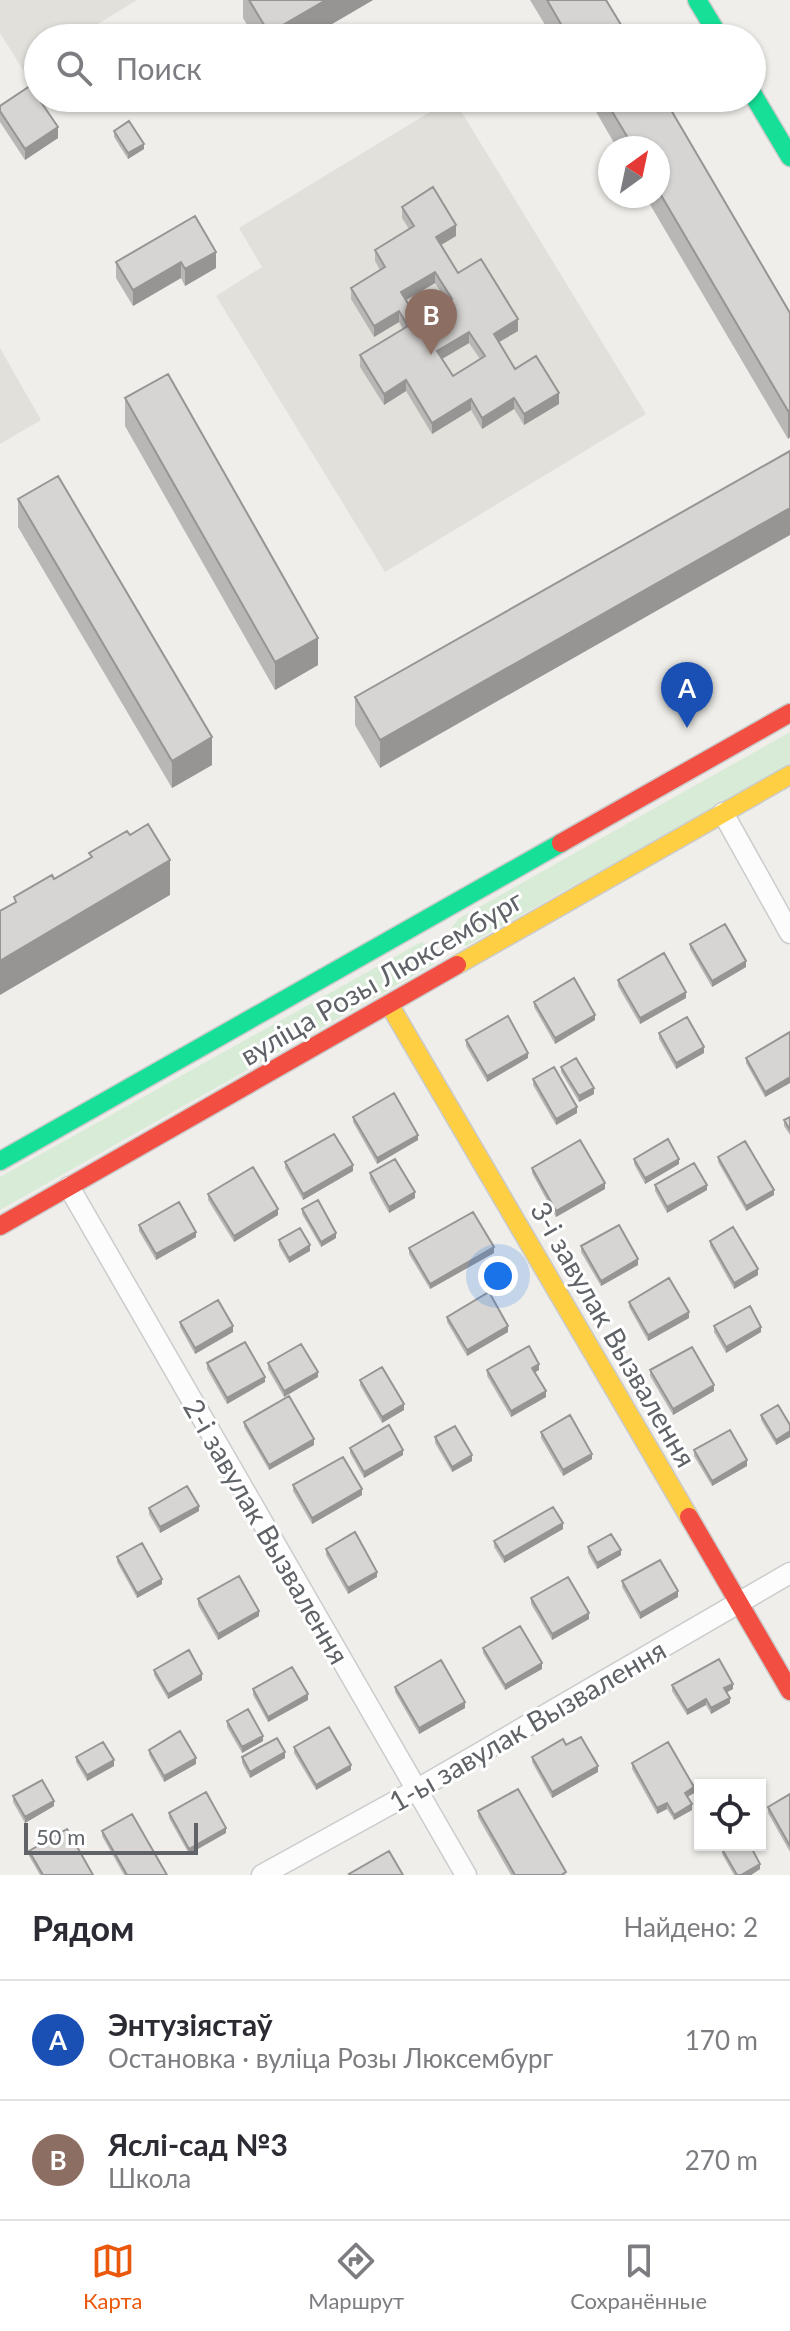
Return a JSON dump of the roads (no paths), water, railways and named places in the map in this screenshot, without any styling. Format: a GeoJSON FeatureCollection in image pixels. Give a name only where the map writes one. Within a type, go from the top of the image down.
{"type":"FeatureCollection","features":[{"type":"Feature","properties":{"kind":"main road"},"geometry":{"type":"LineString","coordinates":[[697,0],[712,24]]}},
{"type":"Feature","properties":{"kind":"main road"},"geometry":{"type":"LineString","coordinates":[[763,112],[790,157]]}},
{"type":"Feature","properties":{"kind":"main road","name":"вуліца Розы Люксембург"},"geometry":{"type":"LineString","coordinates":[[0,1161],[790,713]]}},
{"type":"Feature","properties":{"kind":"main road","name":"вуліца Розы Люксембург"},"geometry":{"type":"LineString","coordinates":[[0,1226],[790,775]]}},
{"type":"Feature","properties":{"kind":"main road","name":"3-і завулак Вызвалення"},"geometry":{"type":"LineString","coordinates":[[389,1004],[790,1691]]}},
{"type":"Feature","properties":{"kind":"street"},"geometry":{"type":"LineString","coordinates":[[723,813],[790,933]]}},
{"type":"Feature","properties":{"kind":"street","name":"2-і завулак Вызвалення"},"geometry":{"type":"LineString","coordinates":[[69,1187],[466,1875]]}},
{"type":"Feature","properties":{"kind":"street","name":"1-ы завулак Вызвалення"},"geometry":{"type":"LineString","coordinates":[[262,1875],[416,1790],[790,1573]]}},
{"type":"Feature","properties":{"kind":"place","name":"Яслі-сад №3"},"geometry":{"type":"Point","coordinates":[431,355]}},
{"type":"Feature","properties":{"kind":"place","name":"Энтузіястаў"},"geometry":{"type":"Point","coordinates":[687,728]}}]}
